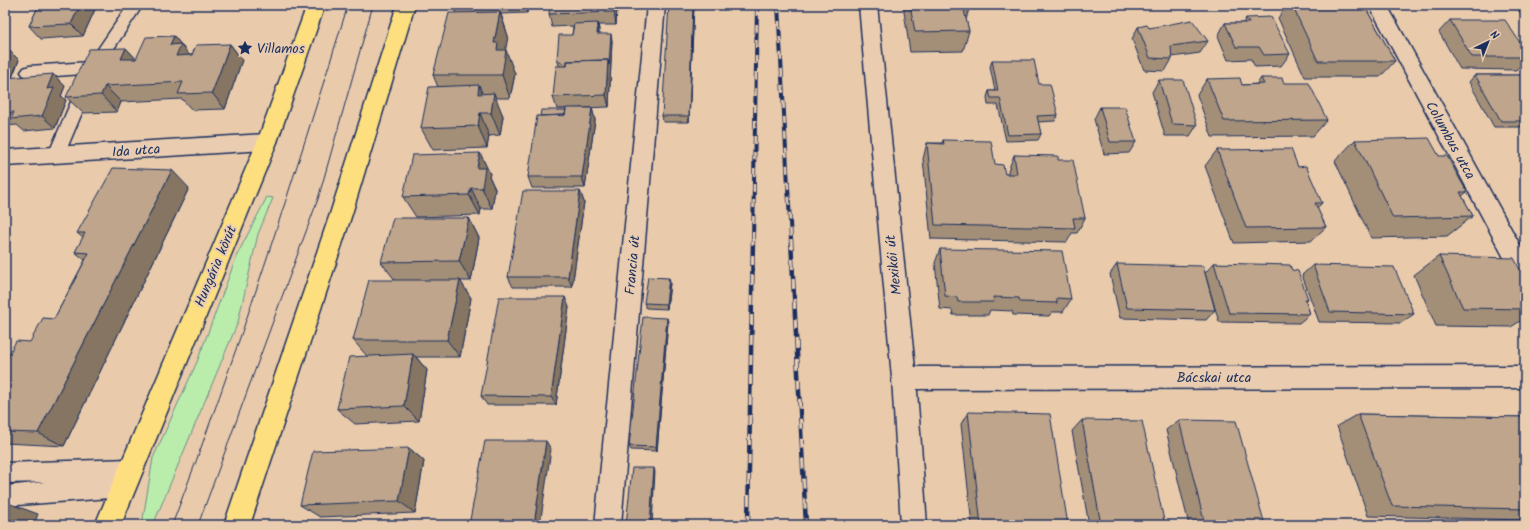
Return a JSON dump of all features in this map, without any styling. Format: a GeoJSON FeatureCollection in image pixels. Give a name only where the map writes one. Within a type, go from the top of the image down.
{"type":"FeatureCollection","features":[{"type":"Feature","properties":{"kind":"main road","name":"Hungária körút"},"geometry":{"type":"LineString","coordinates":[[108,525],[267,142],[316,5]]}},
{"type":"Feature","properties":{"kind":"main road"},"geometry":{"type":"LineString","coordinates":[[237,525],[341,214],[406,5]]}},
{"type":"Feature","properties":{"kind":"street","name":"Francia út"},"geometry":{"type":"LineString","coordinates":[[608,525],[656,5]]}},
{"type":"Feature","properties":{"kind":"street","name":"Mexikói út"},"geometry":{"type":"LineString","coordinates":[[868,5],[904,378],[914,525]]}},
{"type":"Feature","properties":{"kind":"street","name":"Columbus utca"},"geometry":{"type":"LineString","coordinates":[[1378,5],[1525,275]]}},
{"type":"Feature","properties":{"kind":"street","name":"Ida utca"},"geometry":{"type":"LineString","coordinates":[[5,158],[267,142]]}},
{"type":"Feature","properties":{"kind":"street","name":"Bácskai utca"},"geometry":{"type":"LineString","coordinates":[[904,378],[1525,377]]}},
{"type":"Feature","properties":{"kind":"lane"},"geometry":{"type":"LineString","coordinates":[[56,155],[94,68],[115,34],[136,5]]}},
{"type":"Feature","properties":{"kind":"lane"},"geometry":{"type":"LineString","coordinates":[[29,72],[94,68]]}},
{"type":"Feature","properties":{"kind":"lane"},"geometry":{"type":"LineString","coordinates":[[5,473],[127,478]]}},
{"type":"Feature","properties":{"kind":"lane"},"geometry":{"type":"LineString","coordinates":[[5,496],[69,490],[127,478]]}},
{"type":"Feature","properties":{"kind":"green space"},"geometry":{"type":"Polygon","coordinates":[[[267,197],[273,198],[258,234],[238,322],[153,525],[142,525],[153,458],[197,362],[237,255],[267,197]]]}},
{"type":"Feature","properties":{"kind":"building"},"geometry":{"type":"Polygon","coordinates":[[[39,5],[80,5],[71,24],[29,26],[39,5]]]}},
{"type":"Feature","properties":{"kind":"building"},"geometry":{"type":"Polygon","coordinates":[[[550,5],[614,5],[614,12],[549,14],[550,5]]]}},
{"type":"Feature","properties":{"kind":"building"},"geometry":{"type":"Polygon","coordinates":[[[669,5],[693,5],[689,116],[662,116],[669,5]]]}},
{"type":"Feature","properties":{"kind":"building"},"geometry":{"type":"Polygon","coordinates":[[[910,5],[968,5],[969,9],[964,10],[969,31],[915,32],[910,5]]]}},
{"type":"Feature","properties":{"kind":"building"},"geometry":{"type":"Polygon","coordinates":[[[1292,5],[1364,5],[1395,61],[1318,61],[1292,5]]]}},
{"type":"Feature","properties":{"kind":"building"},"geometry":{"type":"Polygon","coordinates":[[[500,12],[494,43],[498,43],[497,50],[506,50],[502,75],[433,75],[449,13],[500,12]]]}},
{"type":"Feature","properties":{"kind":"building"},"geometry":{"type":"Polygon","coordinates":[[[1271,17],[1290,54],[1264,55],[1259,47],[1236,47],[1225,23],[1249,23],[1246,18],[1271,17]]]}},
{"type":"Feature","properties":{"kind":"building"},"geometry":{"type":"Polygon","coordinates":[[[1192,20],[1208,41],[1171,46],[1172,59],[1150,58],[1138,27],[1147,25],[1149,28],[1192,20]]]}},
{"type":"Feature","properties":{"kind":"building"},"geometry":{"type":"Polygon","coordinates":[[[1450,20],[1505,20],[1525,50],[1525,57],[1472,57],[1450,20]]]}},
{"type":"Feature","properties":{"kind":"building"},"geometry":{"type":"Polygon","coordinates":[[[598,23],[597,34],[611,34],[609,65],[608,60],[567,61],[567,66],[557,59],[559,35],[572,35],[574,24],[598,23]]]}},
{"type":"Feature","properties":{"kind":"building"},"geometry":{"type":"Polygon","coordinates":[[[174,36],[170,45],[181,44],[176,56],[192,55],[196,45],[230,44],[212,93],[178,94],[183,82],[105,86],[101,95],[66,97],[89,49],[126,48],[121,59],[136,59],[146,37],[174,36]]]}},
{"type":"Feature","properties":{"kind":"building"},"geometry":{"type":"Polygon","coordinates":[[[608,60],[606,95],[553,97],[556,66],[567,66],[567,61],[608,60]]]}},
{"type":"Feature","properties":{"kind":"building"},"geometry":{"type":"Polygon","coordinates":[[[992,60],[1034,60],[1039,84],[1050,84],[1058,115],[1037,116],[1041,134],[1008,135],[1000,98],[991,98],[989,91],[998,91],[992,60]]]}},
{"type":"Feature","properties":{"kind":"building"},"geometry":{"type":"Polygon","coordinates":[[[53,74],[47,89],[54,88],[42,116],[11,119],[14,112],[5,113],[5,78],[53,74]]]}},
{"type":"Feature","properties":{"kind":"building"},"geometry":{"type":"Polygon","coordinates":[[[1475,75],[1525,75],[1525,116],[1523,116],[1525,121],[1501,121],[1475,75]]]}},
{"type":"Feature","properties":{"kind":"building"},"geometry":{"type":"Polygon","coordinates":[[[1240,78],[1242,85],[1264,84],[1261,78],[1282,78],[1284,83],[1309,83],[1327,120],[1224,121],[1207,79],[1240,78]]]}},
{"type":"Feature","properties":{"kind":"building"},"geometry":{"type":"Polygon","coordinates":[[[1159,80],[1183,80],[1197,125],[1172,124],[1159,80]]]}},
{"type":"Feature","properties":{"kind":"building"},"geometry":{"type":"Polygon","coordinates":[[[479,85],[478,94],[494,93],[491,113],[480,113],[478,126],[421,128],[429,87],[479,85]]]}},
{"type":"Feature","properties":{"kind":"building"},"geometry":{"type":"Polygon","coordinates":[[[1100,107],[1125,107],[1136,142],[1110,142],[1100,107]]]}},
{"type":"Feature","properties":{"kind":"building"},"geometry":{"type":"Polygon","coordinates":[[[566,108],[592,108],[582,177],[528,177],[537,116],[565,115],[566,108]]]}},
{"type":"Feature","properties":{"kind":"building"},"geometry":{"type":"Polygon","coordinates":[[[541,110],[566,110],[565,115],[540,116],[541,110]]]}},
{"type":"Feature","properties":{"kind":"building"},"geometry":{"type":"Polygon","coordinates":[[[1429,138],[1439,156],[1447,156],[1467,192],[1460,192],[1473,216],[1393,218],[1355,140],[1429,138]]]}},
{"type":"Feature","properties":{"kind":"building"},"geometry":{"type":"Polygon","coordinates":[[[943,140],[991,141],[995,164],[1003,165],[1005,174],[1017,174],[1014,155],[1058,156],[1058,160],[1073,160],[1085,218],[1073,218],[1075,228],[935,225],[927,143],[944,144],[943,140]]]}},
{"type":"Feature","properties":{"kind":"building"},"geometry":{"type":"Polygon","coordinates":[[[1291,149],[1298,167],[1306,166],[1322,203],[1315,203],[1326,227],[1246,228],[1217,150],[1291,149]]]}},
{"type":"Feature","properties":{"kind":"building"},"geometry":{"type":"Polygon","coordinates":[[[480,153],[477,168],[485,168],[482,188],[471,188],[469,195],[403,197],[412,155],[480,153]]]}},
{"type":"Feature","properties":{"kind":"building"},"geometry":{"type":"Polygon","coordinates":[[[113,168],[172,170],[38,433],[5,432],[5,362],[16,341],[30,342],[43,318],[54,319],[89,253],[75,252],[85,233],[77,233],[113,168]]]}},
{"type":"Feature","properties":{"kind":"building"},"geometry":{"type":"Polygon","coordinates":[[[523,191],[580,191],[568,277],[508,277],[523,191]]]}},
{"type":"Feature","properties":{"kind":"building"},"geometry":{"type":"Polygon","coordinates":[[[393,218],[469,218],[459,261],[381,262],[393,218]]]}},
{"type":"Feature","properties":{"kind":"building"},"geometry":{"type":"Polygon","coordinates":[[[940,249],[1062,251],[1071,299],[1057,298],[1057,303],[1020,302],[1019,298],[993,297],[994,302],[958,302],[957,297],[945,296],[940,249]]]}},
{"type":"Feature","properties":{"kind":"building"},"geometry":{"type":"Polygon","coordinates":[[[1439,256],[1514,258],[1525,279],[1525,309],[1463,308],[1439,256]]]}},
{"type":"Feature","properties":{"kind":"building"},"geometry":{"type":"Polygon","coordinates":[[[1214,263],[1290,265],[1292,270],[1298,271],[1308,299],[1305,299],[1310,314],[1229,313],[1214,263]]]}},
{"type":"Feature","properties":{"kind":"building"},"geometry":{"type":"Polygon","coordinates":[[[1117,264],[1203,266],[1215,310],[1127,308],[1117,264]]]}},
{"type":"Feature","properties":{"kind":"building"},"geometry":{"type":"Polygon","coordinates":[[[1313,265],[1394,267],[1414,314],[1330,312],[1313,265]]]}},
{"type":"Feature","properties":{"kind":"building"},"geometry":{"type":"Polygon","coordinates":[[[648,277],[669,278],[666,304],[644,303],[648,277]]]}},
{"type":"Feature","properties":{"kind":"building"},"geometry":{"type":"Polygon","coordinates":[[[369,280],[460,280],[447,340],[353,340],[369,280]]]}},
{"type":"Feature","properties":{"kind":"building"},"geometry":{"type":"Polygon","coordinates":[[[499,297],[565,297],[551,397],[481,396],[499,297]]]}},
{"type":"Feature","properties":{"kind":"building"},"geometry":{"type":"Polygon","coordinates":[[[643,317],[667,318],[656,447],[629,446],[643,317]]]}},
{"type":"Feature","properties":{"kind":"building"},"geometry":{"type":"Polygon","coordinates":[[[413,354],[404,406],[337,409],[349,357],[413,354]]]}},
{"type":"Feature","properties":{"kind":"building"},"geometry":{"type":"Polygon","coordinates":[[[968,412],[1050,414],[1068,525],[981,525],[968,412]]]}},
{"type":"Feature","properties":{"kind":"building"},"geometry":{"type":"Polygon","coordinates":[[[1358,414],[1525,417],[1525,509],[1392,506],[1358,414]]]}},
{"type":"Feature","properties":{"kind":"building"},"geometry":{"type":"Polygon","coordinates":[[[1082,420],[1142,421],[1165,525],[1101,525],[1082,420]]]}},
{"type":"Feature","properties":{"kind":"building"},"geometry":{"type":"Polygon","coordinates":[[[1179,420],[1236,421],[1265,525],[1205,525],[1179,420]]]}},
{"type":"Feature","properties":{"kind":"building"},"geometry":{"type":"Polygon","coordinates":[[[485,441],[546,441],[534,525],[469,525],[485,441]]]}},
{"type":"Feature","properties":{"kind":"building"},"geometry":{"type":"Polygon","coordinates":[[[409,448],[399,501],[300,505],[313,451],[409,448]]]}},
{"type":"Feature","properties":{"kind":"building"},"geometry":{"type":"Polygon","coordinates":[[[632,468],[654,468],[650,525],[626,525],[632,468]]]}},
{"type":"Feature","properties":{"kind":"tram line"},"geometry":{"type":"LineString","coordinates":[[172,525],[220,396],[286,201],[348,5]]}},
{"type":"Feature","properties":{"kind":"tram line"},"geometry":{"type":"LineString","coordinates":[[198,525],[318,199],[373,5]]}},
{"type":"Feature","properties":{"kind":"railway"},"geometry":{"type":"LineString","coordinates":[[753,240],[757,5]]}},
{"type":"Feature","properties":{"kind":"railway"},"geometry":{"type":"LineString","coordinates":[[778,5],[791,240]]}},
{"type":"Feature","properties":{"kind":"railway"},"geometry":{"type":"LineString","coordinates":[[748,525],[753,239]]}},
{"type":"Feature","properties":{"kind":"railway"},"geometry":{"type":"LineString","coordinates":[[791,239],[806,525]]}},
{"type":"Feature","properties":{"kind":"place","name":"Villamos"},"geometry":{"type":"Point","coordinates":[245,48]}}]}
